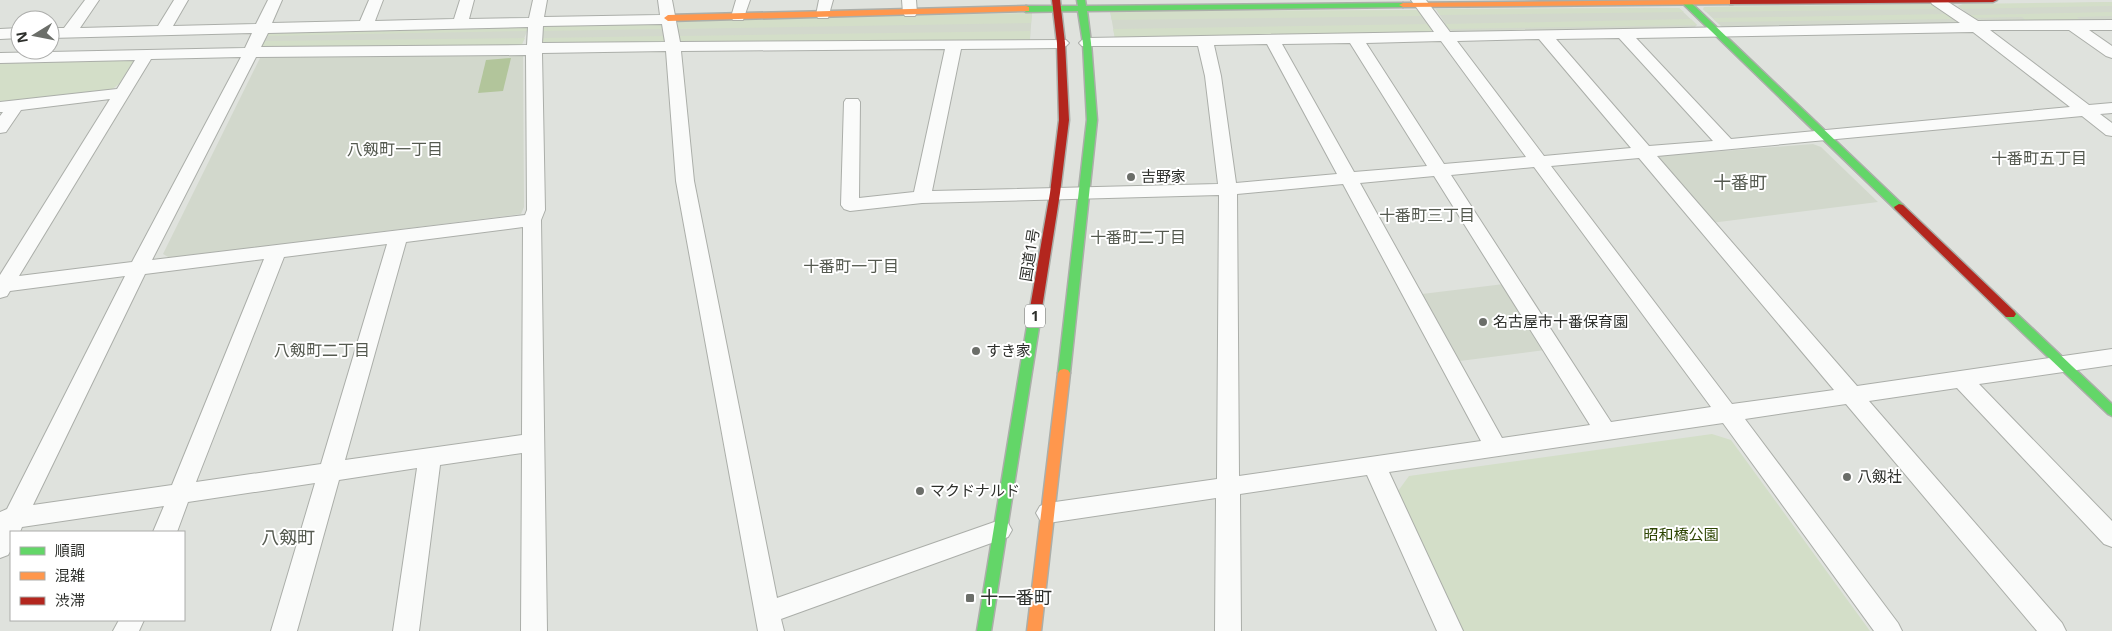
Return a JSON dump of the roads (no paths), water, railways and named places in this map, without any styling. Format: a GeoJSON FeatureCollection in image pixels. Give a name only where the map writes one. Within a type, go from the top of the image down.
{"type":"FeatureCollection","features":[{"type":"Feature","properties":{"kind":"main road"},"geometry":{"type":"LineString","coordinates":[[667,12],[738,17],[823,15],[910,7],[1057,4],[1993,0]]}},
{"type":"Feature","properties":{"kind":"main road"},"geometry":{"type":"LineString","coordinates":[[1685,2],[2112,410]]}},
{"type":"Feature","properties":{"kind":"main road","name":"国道1号"},"geometry":{"type":"LineString","coordinates":[[984,631],[1055,193],[1064,120],[1062,43],[1057,4]]}},
{"type":"Feature","properties":{"kind":"main road"},"geometry":{"type":"LineString","coordinates":[[1034,631],[1086,192],[1092,120],[1087,43],[1082,4]]}},
{"type":"Feature","properties":{"kind":"street"},"geometry":{"type":"LineString","coordinates":[[69,32],[92,0]]}},
{"type":"Feature","properties":{"kind":"street"},"geometry":{"type":"LineString","coordinates":[[163,30],[181,0]]}},
{"type":"Feature","properties":{"kind":"street"},"geometry":{"type":"LineString","coordinates":[[0,548],[8,518],[250,54],[275,0]]}},
{"type":"Feature","properties":{"kind":"street"},"geometry":{"type":"LineString","coordinates":[[366,25],[376,0]]}},
{"type":"Feature","properties":{"kind":"street"},"geometry":{"type":"LineString","coordinates":[[460,23],[467,0]]}},
{"type":"Feature","properties":{"kind":"street"},"geometry":{"type":"LineString","coordinates":[[534,631],[532,220],[536,210],[534,49],[540,0]]}},
{"type":"Feature","properties":{"kind":"street"},"geometry":{"type":"LineString","coordinates":[[738,17],[743,0]]}},
{"type":"Feature","properties":{"kind":"street"},"geometry":{"type":"LineString","coordinates":[[823,15],[826,0]]}},
{"type":"Feature","properties":{"kind":"street"},"geometry":{"type":"LineString","coordinates":[[1937,0],[2112,131]]}},
{"type":"Feature","properties":{"kind":"street"},"geometry":{"type":"LineString","coordinates":[[1420,2],[1889,631]]}},
{"type":"Feature","properties":{"kind":"street"},"geometry":{"type":"LineString","coordinates":[[60,32],[536,22],[667,12],[673,46],[685,181],[769,622],[1000,530]]}},
{"type":"Feature","properties":{"kind":"street"},"geometry":{"type":"LineString","coordinates":[[2072,25],[2112,53]]}},
{"type":"Feature","properties":{"kind":"street"},"geometry":{"type":"LineString","coordinates":[[1087,43],[2112,25]]}},
{"type":"Feature","properties":{"kind":"street"},"geometry":{"type":"LineString","coordinates":[[1623,33],[1727,145]]}},
{"type":"Feature","properties":{"kind":"street"},"geometry":{"type":"LineString","coordinates":[[1543,34],[2052,631]]}},
{"type":"Feature","properties":{"kind":"street"},"geometry":{"type":"LineString","coordinates":[[1355,38],[1606,431]]}},
{"type":"Feature","properties":{"kind":"street"},"geometry":{"type":"LineString","coordinates":[[1272,40],[1496,447]]}},
{"type":"Feature","properties":{"kind":"street"},"geometry":{"type":"LineString","coordinates":[[1205,42],[1214,76],[1228,189],[1228,631]]}},
{"type":"Feature","properties":{"kind":"street"},"geometry":{"type":"LineString","coordinates":[[0,58],[673,46],[1062,43]]}},
{"type":"Feature","properties":{"kind":"street"},"geometry":{"type":"LineString","coordinates":[[922,197],[954,44]]}},
{"type":"Feature","properties":{"kind":"street"},"geometry":{"type":"LineString","coordinates":[[1,287],[145,56]]}},
{"type":"Feature","properties":{"kind":"street"},"geometry":{"type":"LineString","coordinates":[[0,128],[8,106],[122,93]]}},
{"type":"Feature","properties":{"kind":"street"},"geometry":{"type":"LineString","coordinates":[[852,102],[850,205],[922,197],[1228,189],[1348,180],[2112,108]]}},
{"type":"Feature","properties":{"kind":"street"},"geometry":{"type":"LineString","coordinates":[[1,287],[532,220]]}},
{"type":"Feature","properties":{"kind":"street"},"geometry":{"type":"LineString","coordinates":[[284,631],[398,237]]}},
{"type":"Feature","properties":{"kind":"street"},"geometry":{"type":"LineString","coordinates":[[165,531],[276,252]]}},
{"type":"Feature","properties":{"kind":"street"},"geometry":{"type":"LineString","coordinates":[[1048,513],[2112,357]]}},
{"type":"Feature","properties":{"kind":"street"},"geometry":{"type":"LineString","coordinates":[[1962,379],[2112,537]]}},
{"type":"Feature","properties":{"kind":"street"},"geometry":{"type":"LineString","coordinates":[[8,518],[534,442]]}},
{"type":"Feature","properties":{"kind":"street"},"geometry":{"type":"LineString","coordinates":[[406,631],[430,457]]}},
{"type":"Feature","properties":{"kind":"street"},"geometry":{"type":"LineString","coordinates":[[1374,465],[1450,631]]}},
{"type":"Feature","properties":{"kind":"place","name":"吉野家"},"geometry":{"type":"Point","coordinates":[1131,177]}},
{"type":"Feature","properties":{"kind":"place","name":"名古屋市十番保育園"},"geometry":{"type":"Point","coordinates":[1483,322]}},
{"type":"Feature","properties":{"kind":"place","name":"すき家"},"geometry":{"type":"Point","coordinates":[976,351]}},
{"type":"Feature","properties":{"kind":"place","name":"八剱社"},"geometry":{"type":"Point","coordinates":[1847,477]}},
{"type":"Feature","properties":{"kind":"place","name":"マクドナルド"},"geometry":{"type":"Point","coordinates":[920,491]}},
{"type":"Feature","properties":{"kind":"place","name":"十一番町"},"geometry":{"type":"Point","coordinates":[970,598]}},
{"type":"Feature","properties":{"kind":"district","name":"八剱町一丁目"},"geometry":{"type":"Point","coordinates":[395,149]}},
{"type":"Feature","properties":{"kind":"district","name":"十番町五丁目"},"geometry":{"type":"Point","coordinates":[2039,158]}},
{"type":"Feature","properties":{"kind":"district","name":"十番町"},"geometry":{"type":"Point","coordinates":[1740,183]}},
{"type":"Feature","properties":{"kind":"district","name":"十番町三丁目"},"geometry":{"type":"Point","coordinates":[1427,215]}},
{"type":"Feature","properties":{"kind":"district","name":"十番町二丁目"},"geometry":{"type":"Point","coordinates":[1138,237]}},
{"type":"Feature","properties":{"kind":"district","name":"十番町一丁目"},"geometry":{"type":"Point","coordinates":[851,266]}},
{"type":"Feature","properties":{"kind":"district","name":"八剱町二丁目"},"geometry":{"type":"Point","coordinates":[322,350]}},
{"type":"Feature","properties":{"kind":"district","name":"八剱町"},"geometry":{"type":"Point","coordinates":[288,538]}},
{"type":"Feature","properties":{"kind":"park label","name":"昭和橋公園"},"geometry":{"type":"Point","coordinates":[1681,535]}}]}
